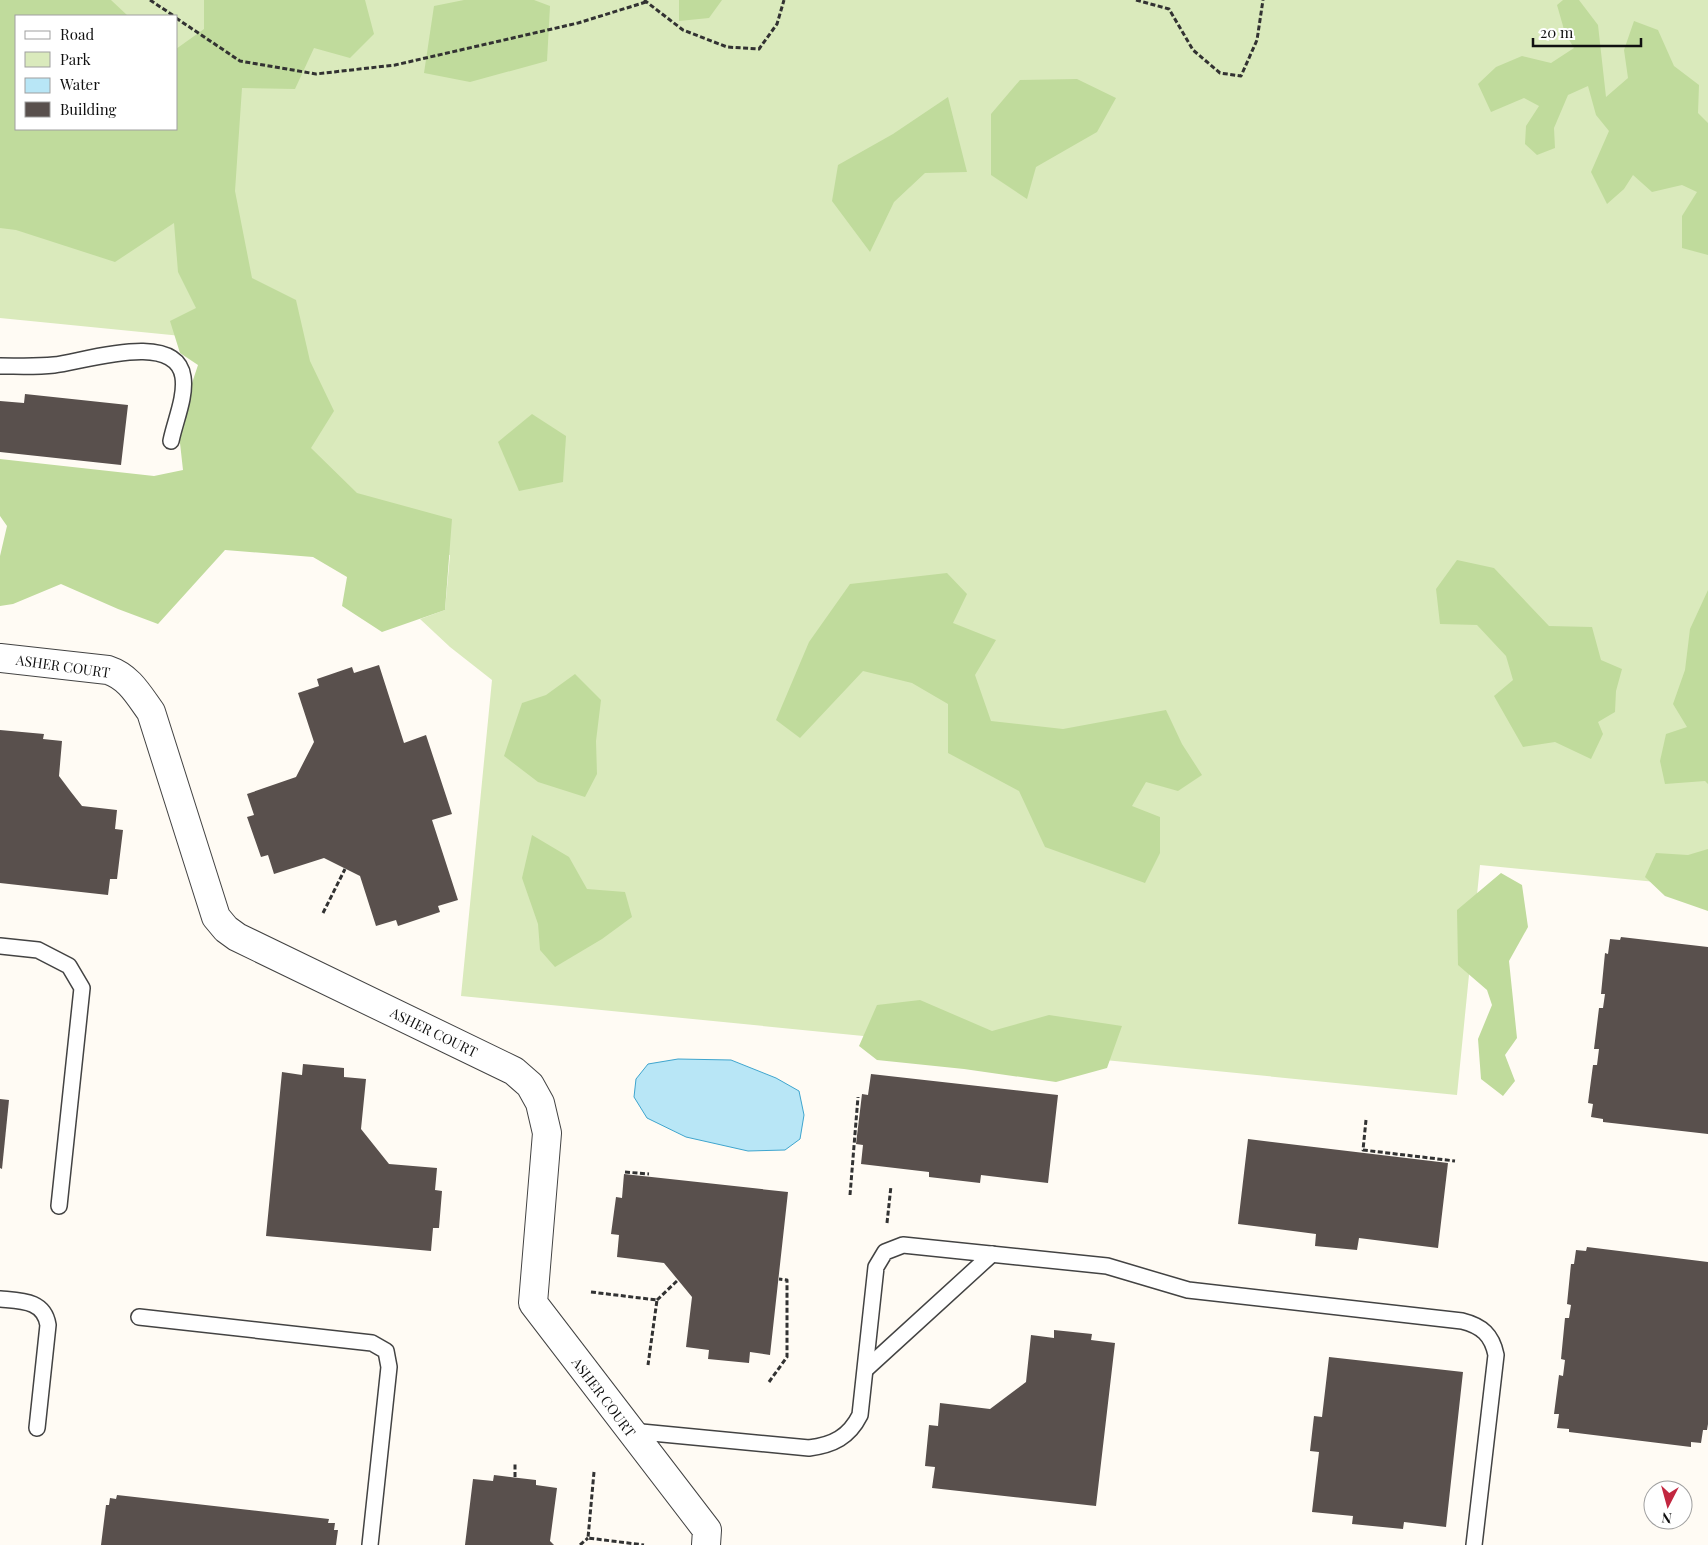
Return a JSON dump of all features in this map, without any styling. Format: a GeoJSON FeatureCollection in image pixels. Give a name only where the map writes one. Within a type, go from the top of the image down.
{"type":"FeatureCollection","features":[{"type":"Feature","properties":{"kind":"street","name":"ASHER COURT"},"geometry":{"type":"LineString","coordinates":[[0,658],[108,670],[121,675],[131,684],[151,712],[216,917],[226,929],[238,937],[514,1071],[530,1085],[540,1103],[547,1133],[533,1303],[707,1530],[706,1545]]}},
{"type":"Feature","properties":{"kind":"lane"},"geometry":{"type":"LineString","coordinates":[[0,366],[54,365],[137,350],[156,351],[168,356],[183,375],[183,390],[171,441]]}},
{"type":"Feature","properties":{"kind":"lane"},"geometry":{"type":"LineString","coordinates":[[0,946],[38,950],[69,966],[82,988],[58,1206]]}},
{"type":"Feature","properties":{"kind":"lane"},"geometry":{"type":"LineString","coordinates":[[630,1431],[809,1448],[827,1446],[843,1438],[853,1428],[860,1415],[876,1267],[884,1252],[903,1245],[1107,1266],[1188,1290],[1462,1321],[1477,1325],[1494,1343],[1496,1355],[1474,1545]]}},
{"type":"Feature","properties":{"kind":"lane"},"geometry":{"type":"LineString","coordinates":[[866,1369],[992,1254]]}},
{"type":"Feature","properties":{"kind":"lane"},"geometry":{"type":"LineString","coordinates":[[0,1299],[28,1302],[40,1306],[47,1315],[48,1325],[37,1428]]}},
{"type":"Feature","properties":{"kind":"lane"},"geometry":{"type":"LineString","coordinates":[[139,1318],[372,1342],[386,1351],[389,1367],[370,1545]]}},
{"type":"Feature","properties":{"kind":"path"},"geometry":{"type":"LineString","coordinates":[[150,0],[172,15]]}},
{"type":"Feature","properties":{"kind":"path"},"geometry":{"type":"LineString","coordinates":[[178,19],[240,61],[316,74],[395,65],[578,23],[645,1],[683,30],[727,47],[759,50],[777,24],[784,0]]}},
{"type":"Feature","properties":{"kind":"path"},"geometry":{"type":"LineString","coordinates":[[1136,0],[1168,9],[1193,50],[1220,73],[1241,76],[1257,40],[1263,0]]}},
{"type":"Feature","properties":{"kind":"path"},"geometry":{"type":"LineString","coordinates":[[323,914],[345,869]]}},
{"type":"Feature","properties":{"kind":"path"},"geometry":{"type":"LineString","coordinates":[[850,1195],[858,1096]]}},
{"type":"Feature","properties":{"kind":"path"},"geometry":{"type":"LineString","coordinates":[[1366,1120],[1363,1150],[1455,1161]]}},
{"type":"Feature","properties":{"kind":"path"},"geometry":{"type":"LineString","coordinates":[[625,1172],[649,1174]]}},
{"type":"Feature","properties":{"kind":"path"},"geometry":{"type":"LineString","coordinates":[[884,1252],[891,1186]]}},
{"type":"Feature","properties":{"kind":"path"},"geometry":{"type":"LineString","coordinates":[[648,1365],[657,1300],[678,1280]]}},
{"type":"Feature","properties":{"kind":"path"},"geometry":{"type":"LineString","coordinates":[[769,1382],[787,1357],[787,1280],[779,1280]]}},
{"type":"Feature","properties":{"kind":"path"},"geometry":{"type":"LineString","coordinates":[[591,1292],[657,1300]]}},
{"type":"Feature","properties":{"kind":"path"},"geometry":{"type":"LineString","coordinates":[[515,1463],[515,1477]]}},
{"type":"Feature","properties":{"kind":"path"},"geometry":{"type":"LineString","coordinates":[[580,1545],[588,1538],[594,1472]]}},
{"type":"Feature","properties":{"kind":"path"},"geometry":{"type":"LineString","coordinates":[[588,1538],[644,1545]]}},
{"type":"Feature","properties":{"kind":"green space"},"geometry":{"type":"Polygon","coordinates":[[[0,0],[1708,0],[1708,887],[1480,865],[1457,1095],[461,996],[492,680],[450,647],[420,619],[445,610],[450,555],[224,532],[242,342],[0,318],[0,0]]]}},
{"type":"Feature","properties":{"kind":"green space"},"geometry":{"type":"Polygon","coordinates":[[[0,0],[111,0],[127,15],[15,15],[15,130],[178,130],[178,48],[204,29],[204,0],[365,0],[374,34],[350,58],[314,48],[295,89],[242,88],[235,191],[252,278],[296,300],[310,361],[334,411],[311,448],[357,493],[452,519],[445,610],[382,632],[342,606],[347,577],[313,557],[225,550],[158,624],[61,584],[13,604],[0,606],[0,556],[7,526],[0,516],[0,459],[154,476],[183,470],[178,425],[198,365],[180,353],[170,321],[196,308],[178,272],[174,223],[115,262],[16,230],[0,228],[0,0]]]}},
{"type":"Feature","properties":{"kind":"green space"},"geometry":{"type":"Polygon","coordinates":[[[464,0],[534,0],[550,6],[547,61],[470,82],[424,73],[434,6],[464,0]]]}},
{"type":"Feature","properties":{"kind":"green space"},"geometry":{"type":"Polygon","coordinates":[[[679,0],[722,0],[709,18],[679,21],[679,0]]]}},
{"type":"Feature","properties":{"kind":"green space"},"geometry":{"type":"Polygon","coordinates":[[[1563,0],[1579,0],[1598,25],[1606,97],[1628,78],[1624,50],[1634,21],[1658,30],[1674,66],[1699,85],[1698,113],[1708,123],[1708,255],[1682,248],[1682,216],[1697,192],[1682,185],[1652,192],[1633,175],[1624,189],[1607,204],[1591,172],[1609,131],[1596,115],[1588,86],[1568,95],[1554,128],[1555,148],[1537,155],[1525,144],[1526,126],[1539,106],[1524,98],[1491,112],[1478,84],[1496,67],[1522,56],[1551,63],[1574,48],[1565,33],[1557,5],[1563,0]]]}},
{"type":"Feature","properties":{"kind":"green space"},"geometry":{"type":"Polygon","coordinates":[[[1077,79],[1116,98],[1097,132],[1036,167],[1027,199],[991,175],[991,114],[1020,80],[1077,79]]]}},
{"type":"Feature","properties":{"kind":"green space"},"geometry":{"type":"Polygon","coordinates":[[[948,97],[967,172],[925,173],[894,202],[870,252],[832,201],[838,165],[893,134],[948,97]]]}},
{"type":"Feature","properties":{"kind":"green space"},"geometry":{"type":"Polygon","coordinates":[[[532,414],[566,436],[563,482],[519,491],[498,442],[532,414]]]}},
{"type":"Feature","properties":{"kind":"green space"},"geometry":{"type":"Polygon","coordinates":[[[1457,560],[1494,568],[1549,626],[1592,627],[1601,660],[1622,669],[1616,691],[1615,712],[1598,722],[1603,734],[1591,759],[1555,742],[1523,747],[1494,696],[1513,680],[1506,656],[1477,625],[1440,624],[1436,589],[1457,560]]]}},
{"type":"Feature","properties":{"kind":"green space"},"geometry":{"type":"Polygon","coordinates":[[[947,573],[967,594],[953,623],[996,640],[975,675],[991,721],[1063,729],[1166,710],[1182,744],[1202,775],[1178,791],[1146,782],[1132,806],[1160,817],[1160,853],[1145,883],[1045,847],[1019,791],[948,753],[948,704],[912,683],[863,671],[800,738],[776,720],[809,642],[850,584],[947,573]]]}},
{"type":"Feature","properties":{"kind":"green space"},"geometry":{"type":"Polygon","coordinates":[[[1708,590],[1708,784],[1705,781],[1665,784],[1660,761],[1666,734],[1687,727],[1673,704],[1685,670],[1690,629],[1708,590]]]}},
{"type":"Feature","properties":{"kind":"green space"},"geometry":{"type":"Polygon","coordinates":[[[575,674],[601,700],[596,741],[597,774],[585,797],[538,782],[504,756],[522,703],[546,695],[575,674]]]}},
{"type":"Feature","properties":{"kind":"green space"},"geometry":{"type":"Polygon","coordinates":[[[532,835],[569,857],[587,889],[625,892],[632,917],[602,939],[555,967],[540,950],[538,924],[522,878],[532,835]]]}},
{"type":"Feature","properties":{"kind":"green space"},"geometry":{"type":"Polygon","coordinates":[[[1708,849],[1708,911],[1665,896],[1645,877],[1656,853],[1688,855],[1708,849]]]}},
{"type":"Feature","properties":{"kind":"green space"},"geometry":{"type":"Polygon","coordinates":[[[1501,873],[1522,885],[1528,927],[1509,961],[1517,1038],[1505,1055],[1515,1081],[1503,1096],[1481,1079],[1478,1039],[1492,1005],[1487,990],[1458,965],[1457,910],[1501,873]]]}},
{"type":"Feature","properties":{"kind":"green space"},"geometry":{"type":"Polygon","coordinates":[[[920,1000],[992,1031],[1049,1015],[1122,1026],[1107,1068],[1056,1082],[964,1069],[877,1060],[859,1046],[877,1005],[920,1000]]]}},
{"type":"Feature","properties":{"kind":"water"},"geometry":{"type":"Polygon","coordinates":[[[678,1059],[731,1060],[776,1078],[799,1091],[804,1115],[800,1139],[785,1150],[748,1151],[686,1137],[647,1118],[634,1097],[636,1079],[648,1064],[678,1059]]]}},
{"type":"Feature","properties":{"kind":"building"},"geometry":{"type":"Polygon","coordinates":[[[25,394],[128,405],[121,465],[0,452],[0,401],[24,403],[25,394]]]}},
{"type":"Feature","properties":{"kind":"building"},"geometry":{"type":"Polygon","coordinates":[[[379,665],[404,743],[426,735],[452,814],[432,820],[458,900],[438,906],[440,912],[398,926],[396,920],[376,926],[360,876],[324,858],[274,874],[268,855],[261,857],[247,817],[254,815],[247,794],[296,777],[314,742],[298,693],[319,686],[317,679],[352,667],[354,673],[379,665]]]}},
{"type":"Feature","properties":{"kind":"building"},"geometry":{"type":"Polygon","coordinates":[[[0,730],[44,734],[43,739],[62,741],[59,776],[82,806],[117,810],[115,829],[123,830],[117,879],[110,879],[108,895],[0,883],[0,730]]]}},
{"type":"Feature","properties":{"kind":"building"},"geometry":{"type":"Polygon","coordinates":[[[1621,937],[1708,947],[1708,1134],[1603,1122],[1603,1119],[1591,1117],[1593,1104],[1588,1103],[1593,1065],[1597,1065],[1599,1049],[1594,1049],[1599,1008],[1603,1008],[1605,994],[1601,994],[1605,953],[1608,954],[1610,939],[1620,940],[1621,937]]]}},
{"type":"Feature","properties":{"kind":"building"},"geometry":{"type":"Polygon","coordinates":[[[303,1064],[344,1068],[344,1077],[366,1079],[361,1129],[389,1164],[437,1168],[435,1190],[442,1191],[439,1228],[433,1228],[431,1251],[266,1236],[282,1072],[302,1075],[303,1064]]]}},
{"type":"Feature","properties":{"kind":"building"},"geometry":{"type":"Polygon","coordinates":[[[871,1074],[1058,1095],[1048,1183],[981,1175],[980,1183],[929,1177],[929,1172],[861,1164],[863,1145],[856,1144],[862,1094],[868,1095],[871,1074]]]}},
{"type":"Feature","properties":{"kind":"building"},"geometry":{"type":"Polygon","coordinates":[[[0,1099],[9,1100],[2,1169],[0,1168],[0,1099]]]}},
{"type":"Feature","properties":{"kind":"building"},"geometry":{"type":"Polygon","coordinates":[[[1248,1139],[1448,1163],[1438,1248],[1359,1238],[1357,1250],[1315,1246],[1316,1234],[1238,1224],[1248,1139]]]}},
{"type":"Feature","properties":{"kind":"building"},"geometry":{"type":"Polygon","coordinates":[[[624,1174],[788,1192],[770,1355],[750,1352],[749,1363],[708,1359],[709,1350],[686,1347],[692,1297],[664,1263],[617,1257],[619,1235],[611,1234],[616,1197],[622,1198],[624,1174]]]}},
{"type":"Feature","properties":{"kind":"building"},"geometry":{"type":"Polygon","coordinates":[[[1587,1247],[1708,1262],[1708,1424],[1707,1430],[1703,1430],[1701,1443],[1691,1442],[1691,1447],[1569,1432],[1569,1429],[1557,1428],[1559,1414],[1554,1414],[1559,1375],[1563,1376],[1565,1360],[1561,1359],[1565,1318],[1569,1318],[1571,1305],[1567,1304],[1571,1264],[1574,1264],[1576,1250],[1586,1251],[1587,1247]]]}},
{"type":"Feature","properties":{"kind":"building"},"geometry":{"type":"Polygon","coordinates":[[[1054,1330],[1092,1334],[1091,1340],[1115,1343],[1096,1506],[932,1488],[935,1467],[925,1466],[929,1425],[938,1426],[940,1403],[990,1409],[1026,1382],[1031,1335],[1054,1338],[1054,1330]]]}},
{"type":"Feature","properties":{"kind":"building"},"geometry":{"type":"Polygon","coordinates":[[[1329,1357],[1463,1372],[1446,1527],[1404,1522],[1403,1529],[1352,1524],[1353,1516],[1312,1512],[1319,1452],[1310,1451],[1314,1416],[1322,1417],[1329,1357]]]}},
{"type":"Feature","properties":{"kind":"building"},"geometry":{"type":"Polygon","coordinates":[[[494,1475],[536,1480],[536,1485],[557,1488],[550,1541],[554,1545],[465,1545],[473,1479],[493,1481],[494,1475]]]}},
{"type":"Feature","properties":{"kind":"building"},"geometry":{"type":"Polygon","coordinates":[[[117,1495],[329,1519],[328,1523],[335,1523],[334,1530],[338,1530],[336,1545],[101,1545],[106,1505],[109,1505],[110,1498],[116,1499],[117,1495]]]}}]}
